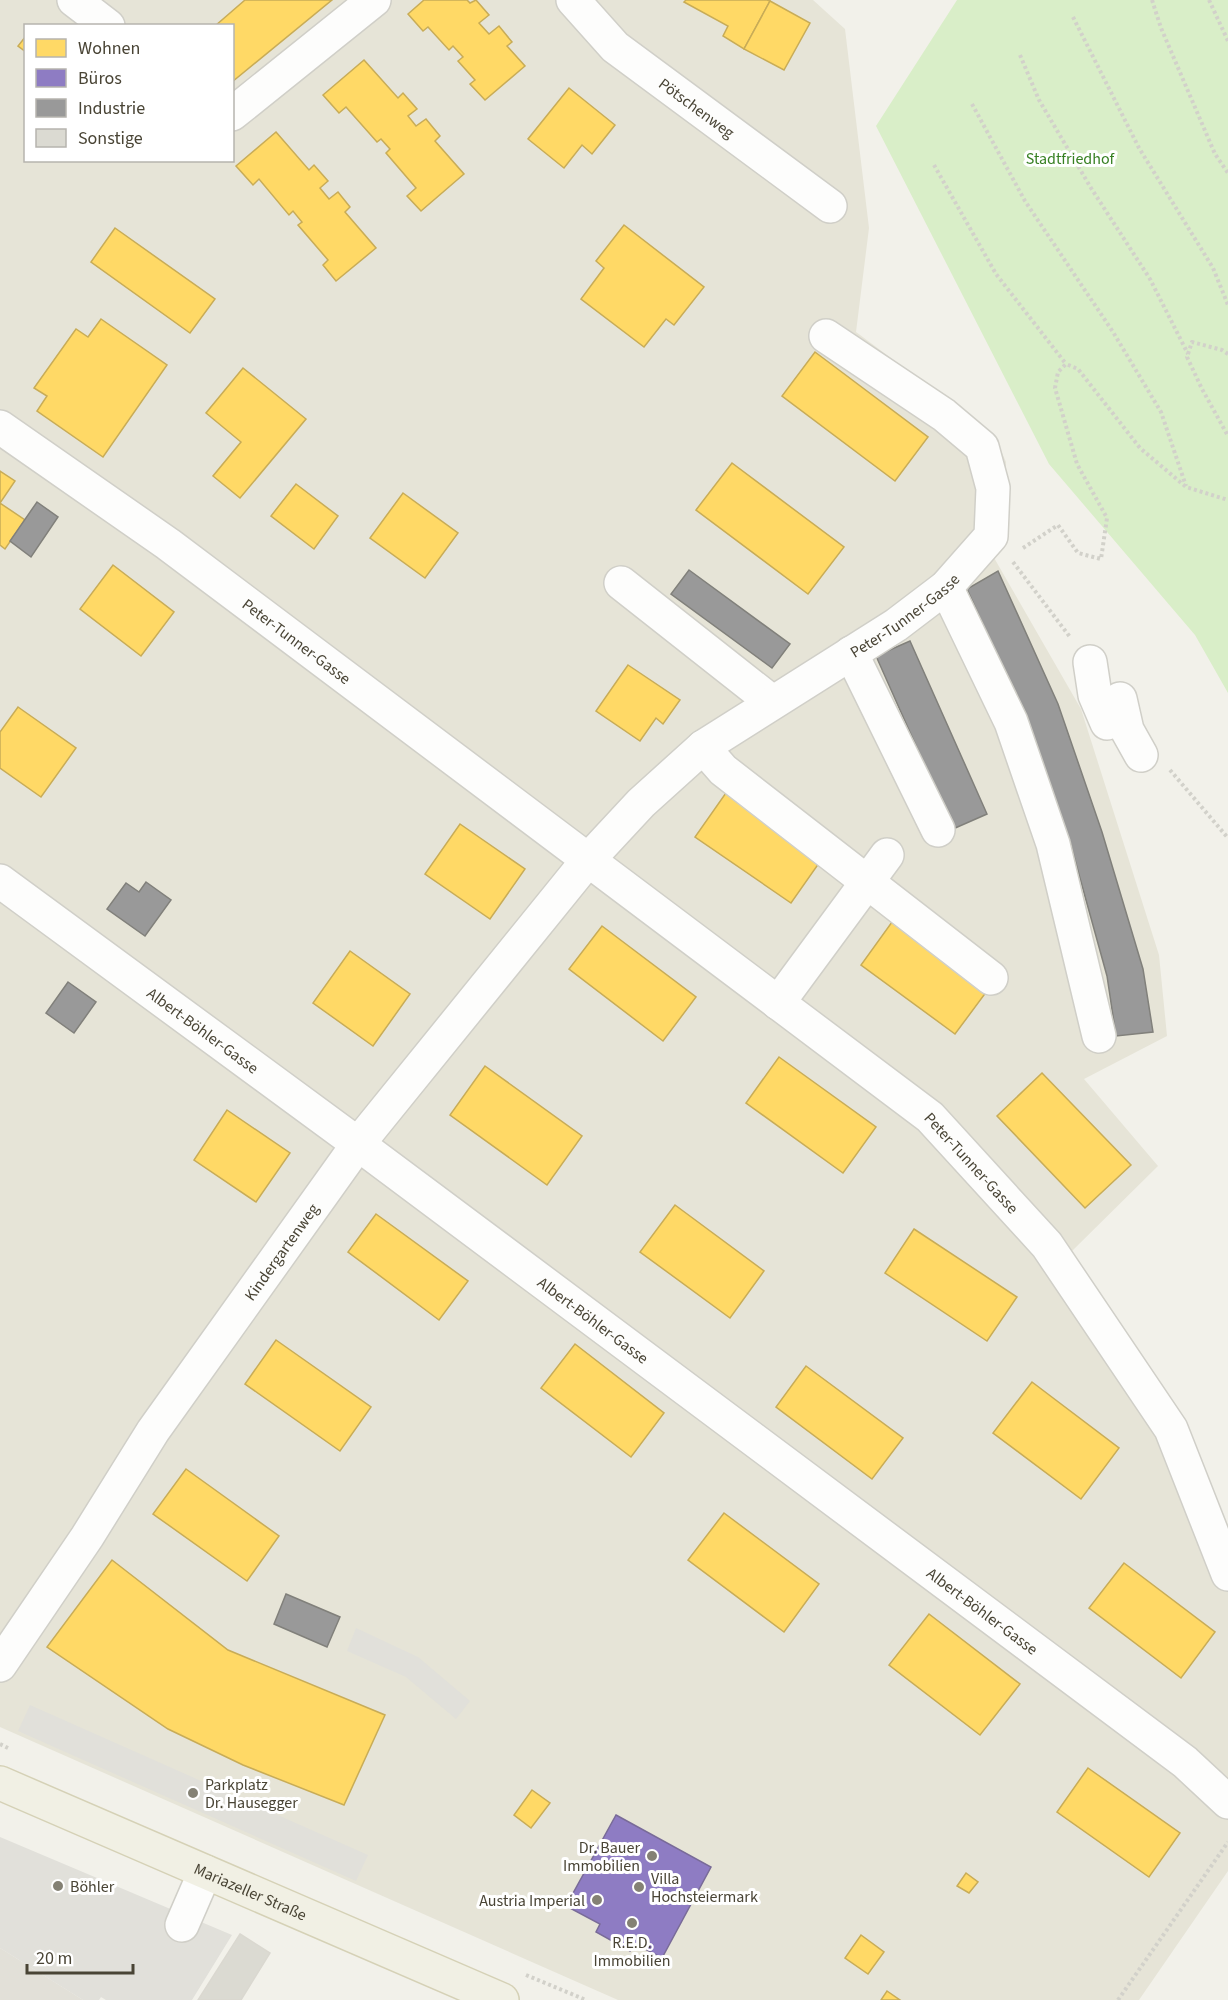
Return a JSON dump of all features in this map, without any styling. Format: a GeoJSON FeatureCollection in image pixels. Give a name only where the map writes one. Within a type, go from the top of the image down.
{"type":"FeatureCollection","features":[{"type":"Feature","properties":{"kind":"main road","name":"Mariazeller Straße"},"geometry":{"type":"LineString","coordinates":[[0,1783],[502,2000]]}},
{"type":"Feature","properties":{"kind":"street"},"geometry":{"type":"LineString","coordinates":[[74,0],[105,24]]}},
{"type":"Feature","properties":{"kind":"street"},"geometry":{"type":"LineString","coordinates":[[234,112],[374,0]]}},
{"type":"Feature","properties":{"kind":"street","name":"Pötschenweg"},"geometry":{"type":"LineString","coordinates":[[573,0],[615,47],[830,206]]}},
{"type":"Feature","properties":{"kind":"street","name":"Peter-Tunner-Gasse"},"geometry":{"type":"LineString","coordinates":[[588,860],[641,803],[703,747],[896,625],[946,587],[991,536],[993,488],[982,447],[944,415],[826,336]]}},
{"type":"Feature","properties":{"kind":"street","name":"Peter-Tunner-Gasse"},"geometry":{"type":"LineString","coordinates":[[0,427],[168,544],[930,1117],[1047,1245],[1171,1429],[1228,1574]]}},
{"type":"Feature","properties":{"kind":"street"},"geometry":{"type":"LineString","coordinates":[[621,583],[772,702]]}},
{"type":"Feature","properties":{"kind":"street"},"geometry":{"type":"LineString","coordinates":[[946,587],[1011,722],[1050,833],[1100,1036]]}},
{"type":"Feature","properties":{"kind":"street"},"geometry":{"type":"LineString","coordinates":[[851,653],[938,830]]}},
{"type":"Feature","properties":{"kind":"street"},"geometry":{"type":"LineString","coordinates":[[1090,662],[1095,695],[1114,711],[1141,755]]}},
{"type":"Feature","properties":{"kind":"street"},"geometry":{"type":"LineString","coordinates":[[703,747],[723,770],[991,978]]}},
{"type":"Feature","properties":{"kind":"street"},"geometry":{"type":"LineString","coordinates":[[778,1003],[887,855]]}},
{"type":"Feature","properties":{"kind":"street","name":"Kindergartenweg"},"geometry":{"type":"LineString","coordinates":[[0,1665],[87,1537],[153,1431],[358,1144],[588,860]]}},
{"type":"Feature","properties":{"kind":"street","name":"Albert-Böhler-Gasse"},"geometry":{"type":"LineString","coordinates":[[0,881],[358,1144],[1185,1762],[1228,1802]]}},
{"type":"Feature","properties":{"kind":"street"},"geometry":{"type":"LineString","coordinates":[[182,1924],[205,1872]]}},
{"type":"Feature","properties":{"kind":"path"},"geometry":{"type":"LineString","coordinates":[[1152,0],[1161,28],[1215,154],[1228,173]]}},
{"type":"Feature","properties":{"kind":"path"},"geometry":{"type":"LineString","coordinates":[[1209,0],[1228,41]]}},
{"type":"Feature","properties":{"kind":"path"},"geometry":{"type":"LineString","coordinates":[[1073,17],[1139,148],[1213,268],[1228,305]]}},
{"type":"Feature","properties":{"kind":"path"},"geometry":{"type":"LineString","coordinates":[[1020,55],[1040,100],[1091,188],[1150,279],[1188,354]]}},
{"type":"Feature","properties":{"kind":"path"},"geometry":{"type":"LineString","coordinates":[[972,104],[1025,201],[1113,332],[1161,412],[1186,487]]}},
{"type":"Feature","properties":{"kind":"path"},"geometry":{"type":"LineString","coordinates":[[933,165],[996,274],[1066,364],[1078,369],[1140,448],[1186,487],[1228,500]]}},
{"type":"Feature","properties":{"kind":"path"},"geometry":{"type":"LineString","coordinates":[[1228,354],[1222,350],[1192,342],[1187,357],[1228,436]]}},
{"type":"Feature","properties":{"kind":"path"},"geometry":{"type":"LineString","coordinates":[[1018,552],[1058,525],[1078,553],[1101,559],[1107,518],[1077,464],[1056,388],[1058,372],[1066,364]]}},
{"type":"Feature","properties":{"kind":"path"},"geometry":{"type":"LineString","coordinates":[[1118,2000],[1228,1842]]}},
{"type":"Feature","properties":{"kind":"shaded area"},"geometry":{"type":"Polygon","coordinates":[[[0,0],[813,0],[845,29],[869,228],[856,332],[994,435],[1006,462],[1004,527],[993,556],[1081,709],[1159,955],[1167,1036],[1084,1079],[1158,1166],[1072,1251],[1180,1422],[1228,1537],[1228,1871],[1139,2000],[618,2000],[0,1727],[0,0]]]}},
{"type":"Feature","properties":{"kind":"shaded area"},"geometry":{"type":"Polygon","coordinates":[[[356,1628],[418,1657],[470,1701],[456,1719],[406,1677],[347,1651],[356,1628]]]}},
{"type":"Feature","properties":{"kind":"shaded area","name":"Parkplatz Dr. Hausegger"},"geometry":{"type":"Polygon","coordinates":[[[30,1705],[368,1855],[356,1881],[18,1731],[30,1705]]]}},
{"type":"Feature","properties":{"kind":"shaded area","name":"Böhler"},"geometry":{"type":"Polygon","coordinates":[[[0,1837],[232,1935],[192,2000],[106,2000],[101,1997],[99,2000],[83,2000],[0,1948],[0,1837]]]}},
{"type":"Feature","properties":{"kind":"shaded area"},"geometry":{"type":"Polygon","coordinates":[[[0,1948],[83,2000],[0,2000],[0,1948]]]}},
{"type":"Feature","properties":{"kind":"green space","name":"Stadtfriedhof"},"geometry":{"type":"Polygon","coordinates":[[[957,0],[1228,0],[1228,693],[1195,635],[1049,464],[876,126],[957,0]]]}},
{"type":"Feature","properties":{"kind":"building: Wohnen"},"geometry":{"type":"Polygon","coordinates":[[[245,0],[332,0],[234,80],[234,24],[217,24],[245,0]]]}},
{"type":"Feature","properties":{"kind":"building: Wohnen"},"geometry":{"type":"Polygon","coordinates":[[[424,0],[467,0],[470,3],[476,0],[489,15],[479,23],[489,34],[499,26],[512,42],[507,46],[525,66],[485,100],[470,84],[475,80],[458,61],[463,57],[453,46],[449,50],[428,27],[423,31],[408,14],[424,0]]]}},
{"type":"Feature","properties":{"kind":"building: Wohnen"},"geometry":{"type":"Polygon","coordinates":[[[686,0],[770,1],[744,49],[723,36],[728,26],[684,2],[686,0]]]}},
{"type":"Feature","properties":{"kind":"building: Wohnen"},"geometry":{"type":"Polygon","coordinates":[[[770,1],[810,23],[784,70],[744,49],[770,1]]]}},
{"type":"Feature","properties":{"kind":"building: Wohnen"},"geometry":{"type":"Polygon","coordinates":[[[24,38],[24,50],[18,46],[24,38]]]}},
{"type":"Feature","properties":{"kind":"building: Wohnen"},"geometry":{"type":"Polygon","coordinates":[[[364,60],[398,98],[403,93],[417,109],[408,116],[416,126],[426,119],[440,136],[435,141],[464,174],[421,211],[407,196],[416,188],[386,153],[390,149],[381,139],[377,142],[346,107],[339,113],[323,95],[364,60]]]}},
{"type":"Feature","properties":{"kind":"building: Wohnen"},"geometry":{"type":"Polygon","coordinates":[[[569,88],[615,125],[592,154],[582,145],[564,168],[528,139],[569,88]]]}},
{"type":"Feature","properties":{"kind":"building: Wohnen"},"geometry":{"type":"Polygon","coordinates":[[[276,132],[309,170],[314,165],[328,181],[320,188],[329,199],[338,192],[350,207],[345,212],[376,248],[336,281],[323,265],[328,260],[298,225],[302,222],[293,211],[289,215],[259,179],[253,185],[236,166],[276,132]]]}},
{"type":"Feature","properties":{"kind":"building: Wohnen"},"geometry":{"type":"Polygon","coordinates":[[[624,225],[704,287],[674,325],[666,319],[644,347],[581,299],[604,268],[596,261],[624,225]]]}},
{"type":"Feature","properties":{"kind":"building: Wohnen"},"geometry":{"type":"Polygon","coordinates":[[[115,228],[215,299],[190,333],[91,262],[115,228]]]}},
{"type":"Feature","properties":{"kind":"building: Wohnen"},"geometry":{"type":"Polygon","coordinates":[[[101,319],[167,365],[103,457],[37,411],[47,396],[34,388],[76,329],[88,337],[101,319]]]}},
{"type":"Feature","properties":{"kind":"building: Wohnen"},"geometry":{"type":"Polygon","coordinates":[[[815,352],[928,437],[895,481],[782,396],[815,352]]]}},
{"type":"Feature","properties":{"kind":"building: Wohnen"},"geometry":{"type":"Polygon","coordinates":[[[243,368],[306,419],[240,498],[213,476],[241,442],[206,413],[243,368]]]}},
{"type":"Feature","properties":{"kind":"building: Wohnen"},"geometry":{"type":"Polygon","coordinates":[[[732,463],[844,547],[808,594],[696,510],[732,463]]]}},
{"type":"Feature","properties":{"kind":"building: Wohnen"},"geometry":{"type":"Polygon","coordinates":[[[0,471],[15,481],[0,503],[0,471]]]}},
{"type":"Feature","properties":{"kind":"building: Wohnen"},"geometry":{"type":"Polygon","coordinates":[[[296,484],[338,516],[314,549],[271,516],[296,484]]]}},
{"type":"Feature","properties":{"kind":"building: Wohnen"},"geometry":{"type":"Polygon","coordinates":[[[403,493],[458,533],[425,578],[370,538],[403,493]]]}},
{"type":"Feature","properties":{"kind":"building: Wohnen"},"geometry":{"type":"Polygon","coordinates":[[[0,503],[25,520],[5,549],[0,545],[0,503]]]}},
{"type":"Feature","properties":{"kind":"building: Wohnen"},"geometry":{"type":"Polygon","coordinates":[[[113,565],[174,612],[141,656],[80,609],[113,565]]]}},
{"type":"Feature","properties":{"kind":"building: Wohnen"},"geometry":{"type":"Polygon","coordinates":[[[628,665],[680,700],[663,724],[656,718],[640,741],[596,711],[628,665]]]}},
{"type":"Feature","properties":{"kind":"building: Wohnen"},"geometry":{"type":"Polygon","coordinates":[[[18,707],[76,748],[41,797],[0,768],[0,732],[18,707]]]}},
{"type":"Feature","properties":{"kind":"building: Wohnen"},"geometry":{"type":"Polygon","coordinates":[[[728,790],[824,856],[791,903],[695,837],[728,790]]]}},
{"type":"Feature","properties":{"kind":"building: Wohnen"},"geometry":{"type":"Polygon","coordinates":[[[460,824],[525,869],[490,919],[425,874],[460,824]]]}},
{"type":"Feature","properties":{"kind":"building: Wohnen"},"geometry":{"type":"Polygon","coordinates":[[[892,922],[987,991],[955,1034],[861,965],[892,922]]]}},
{"type":"Feature","properties":{"kind":"building: Wohnen"},"geometry":{"type":"Polygon","coordinates":[[[602,926],[696,997],[663,1041],[569,969],[602,926]]]}},
{"type":"Feature","properties":{"kind":"building: Wohnen"},"geometry":{"type":"Polygon","coordinates":[[[350,951],[410,994],[373,1046],[313,1003],[350,951]]]}},
{"type":"Feature","properties":{"kind":"building: Wohnen"},"geometry":{"type":"Polygon","coordinates":[[[779,1057],[876,1127],[843,1173],[746,1103],[779,1057]]]}},
{"type":"Feature","properties":{"kind":"building: Wohnen"},"geometry":{"type":"Polygon","coordinates":[[[485,1066],[582,1136],[547,1185],[450,1115],[485,1066]]]}},
{"type":"Feature","properties":{"kind":"building: Wohnen"},"geometry":{"type":"Polygon","coordinates":[[[1042,1073],[1131,1165],[1085,1208],[997,1116],[1042,1073]]]}},
{"type":"Feature","properties":{"kind":"building: Wohnen"},"geometry":{"type":"Polygon","coordinates":[[[227,1110],[290,1153],[256,1202],[194,1160],[227,1110]]]}},
{"type":"Feature","properties":{"kind":"building: Wohnen"},"geometry":{"type":"Polygon","coordinates":[[[675,1205],[764,1271],[730,1318],[640,1252],[675,1205]]]}},
{"type":"Feature","properties":{"kind":"building: Wohnen"},"geometry":{"type":"Polygon","coordinates":[[[376,1214],[468,1281],[439,1320],[348,1252],[376,1214]]]}},
{"type":"Feature","properties":{"kind":"building: Wohnen"},"geometry":{"type":"Polygon","coordinates":[[[914,1229],[1017,1297],[987,1341],[885,1273],[914,1229]]]}},
{"type":"Feature","properties":{"kind":"building: Wohnen"},"geometry":{"type":"Polygon","coordinates":[[[276,1340],[371,1407],[340,1451],[245,1384],[276,1340]]]}},
{"type":"Feature","properties":{"kind":"building: Wohnen"},"geometry":{"type":"Polygon","coordinates":[[[575,1344],[664,1413],[631,1457],[541,1388],[575,1344]]]}},
{"type":"Feature","properties":{"kind":"building: Wohnen"},"geometry":{"type":"Polygon","coordinates":[[[806,1366],[903,1438],[872,1479],[776,1407],[806,1366]]]}},
{"type":"Feature","properties":{"kind":"building: Wohnen"},"geometry":{"type":"Polygon","coordinates":[[[1032,1382],[1119,1448],[1081,1499],[993,1433],[1032,1382]]]}},
{"type":"Feature","properties":{"kind":"building: Wohnen"},"geometry":{"type":"Polygon","coordinates":[[[186,1469],[279,1536],[247,1581],[153,1514],[186,1469]]]}},
{"type":"Feature","properties":{"kind":"building: Wohnen"},"geometry":{"type":"Polygon","coordinates":[[[724,1513],[819,1584],[784,1632],[688,1560],[724,1513]]]}},
{"type":"Feature","properties":{"kind":"building: Wohnen"},"geometry":{"type":"Polygon","coordinates":[[[112,1560],[228,1650],[385,1715],[344,1805],[243,1765],[168,1729],[47,1647],[112,1560]]]}},
{"type":"Feature","properties":{"kind":"building: Wohnen"},"geometry":{"type":"Polygon","coordinates":[[[1124,1563],[1215,1632],[1181,1678],[1089,1608],[1124,1563]]]}},
{"type":"Feature","properties":{"kind":"building: Wohnen"},"geometry":{"type":"Polygon","coordinates":[[[929,1614],[1020,1684],[980,1735],[889,1665],[929,1614]]]}},
{"type":"Feature","properties":{"kind":"building: Wohnen"},"geometry":{"type":"Polygon","coordinates":[[[1088,1768],[1180,1833],[1149,1877],[1057,1812],[1088,1768]]]}},
{"type":"Feature","properties":{"kind":"building: Wohnen"},"geometry":{"type":"Polygon","coordinates":[[[532,1790],[550,1803],[531,1828],[514,1815],[532,1790]]]}},
{"type":"Feature","properties":{"kind":"building: Wohnen"},"geometry":{"type":"Polygon","coordinates":[[[966,1873],[978,1882],[969,1893],[957,1886],[966,1873]]]}},
{"type":"Feature","properties":{"kind":"building: Wohnen"},"geometry":{"type":"Polygon","coordinates":[[[861,1935],[884,1952],[868,1974],[845,1958],[861,1935]]]}},
{"type":"Feature","properties":{"kind":"building: Wohnen"},"geometry":{"type":"Polygon","coordinates":[[[887,1991],[900,2000],[881,2000],[887,1991]]]}},
{"type":"Feature","properties":{"kind":"building: Büros","name":"Villa Hochsteiermark"},"geometry":{"type":"Polygon","coordinates":[[[616,1815],[711,1867],[662,1958],[634,1943],[630,1951],[596,1932],[600,1924],[566,1906],[616,1815]]]}},
{"type":"Feature","properties":{"kind":"building: Industrie"},"geometry":{"type":"Polygon","coordinates":[[[37,502],[58,517],[31,557],[10,541],[37,502]]]}},
{"type":"Feature","properties":{"kind":"building: Industrie"},"geometry":{"type":"Polygon","coordinates":[[[689,570],[790,644],[772,668],[671,594],[689,570]]]}},
{"type":"Feature","properties":{"kind":"building: Industrie"},"geometry":{"type":"Polygon","coordinates":[[[998,571],[1058,704],[1102,832],[1143,969],[1153,1032],[1116,1036],[1107,976],[1070,842],[1023,714],[967,589],[998,571]]]}},
{"type":"Feature","properties":{"kind":"building: Industrie"},"geometry":{"type":"Polygon","coordinates":[[[910,641],[987,814],[953,829],[876,656],[910,641]]]}},
{"type":"Feature","properties":{"kind":"building: Industrie"},"geometry":{"type":"Polygon","coordinates":[[[146,882],[171,900],[145,936],[107,909],[126,883],[139,892],[146,882]]]}},
{"type":"Feature","properties":{"kind":"building: Industrie"},"geometry":{"type":"Polygon","coordinates":[[[68,982],[96,1002],[74,1033],[46,1013],[68,982]]]}},
{"type":"Feature","properties":{"kind":"building: Industrie"},"geometry":{"type":"Polygon","coordinates":[[[286,1594],[340,1617],[327,1647],[274,1624],[286,1594]]]}},
{"type":"Feature","properties":{"kind":"building: Sonstige"},"geometry":{"type":"Polygon","coordinates":[[[240,1934],[270,1953],[241,2000],[198,2000],[240,1934]]]}},
{"type":"Feature","properties":{"kind":"place","name":"Parkplatz Dr. Hausegger"},"geometry":{"type":"Point","coordinates":[193,1793]}},
{"type":"Feature","properties":{"kind":"place","name":"Dr. Bauer Immobilien"},"geometry":{"type":"Point","coordinates":[652,1856]}},
{"type":"Feature","properties":{"kind":"place","name":"Böhler"},"geometry":{"type":"Point","coordinates":[58,1886]}},
{"type":"Feature","properties":{"kind":"place","name":"Villa Hochsteiermark"},"geometry":{"type":"Point","coordinates":[639,1887]}},
{"type":"Feature","properties":{"kind":"place","name":"Austria Imperial"},"geometry":{"type":"Point","coordinates":[597,1900]}},
{"type":"Feature","properties":{"kind":"place","name":"R.E.D. Immobilien"},"geometry":{"type":"Point","coordinates":[632,1923]}}]}
